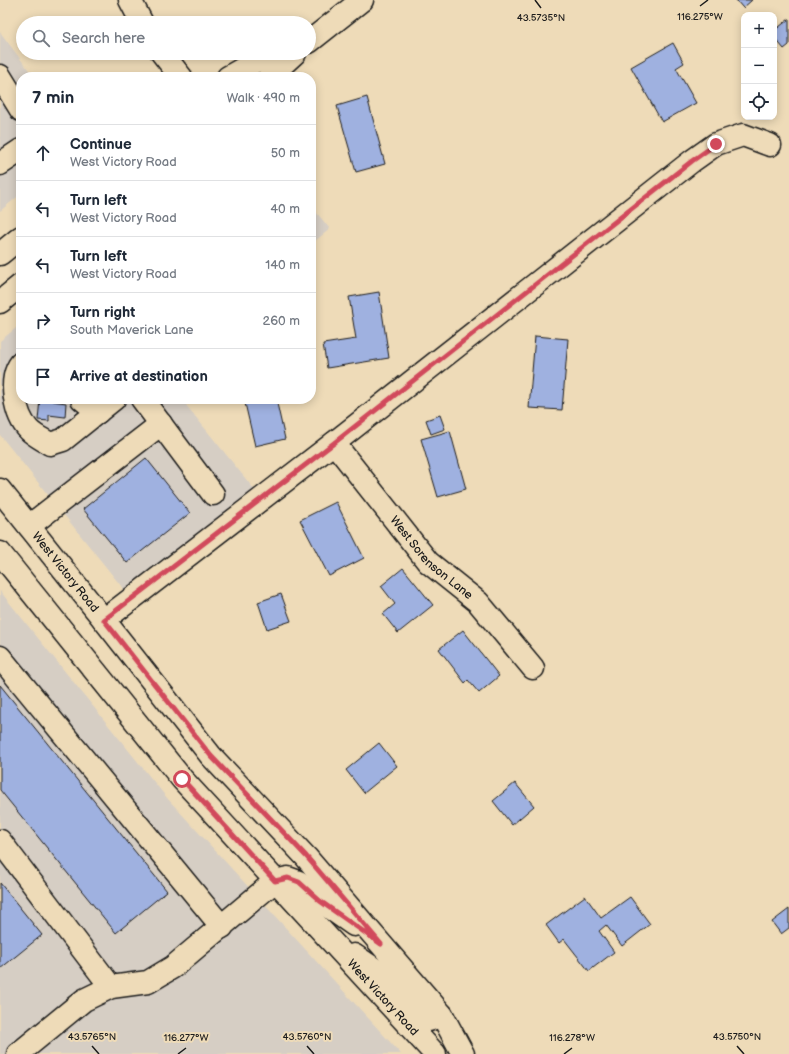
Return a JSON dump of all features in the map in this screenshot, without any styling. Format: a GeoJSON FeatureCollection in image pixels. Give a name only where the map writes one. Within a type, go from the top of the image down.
{"type":"FeatureCollection","features":[{"type":"Feature","properties":{"kind":"main road"},"geometry":{"type":"LineString","coordinates":[[130,0],[138,16]]}},
{"type":"Feature","properties":{"kind":"main road"},"geometry":{"type":"LineString","coordinates":[[316,36],[362,0]]}},
{"type":"Feature","properties":{"kind":"main road"},"geometry":{"type":"LineString","coordinates":[[168,60],[177,72]]}},
{"type":"Feature","properties":{"kind":"main road"},"geometry":{"type":"LineString","coordinates":[[237,72],[258,60]]}},
{"type":"Feature","properties":{"kind":"main road"},"geometry":{"type":"LineString","coordinates":[[274,72],[287,60]]}},
{"type":"Feature","properties":{"kind":"main road"},"geometry":{"type":"LineString","coordinates":[[0,76],[16,102]]}},
{"type":"Feature","properties":{"kind":"main road"},"geometry":{"type":"LineString","coordinates":[[104,620],[334,443],[692,161],[716,144],[743,135],[770,145]]}},
{"type":"Feature","properties":{"kind":"main road"},"geometry":{"type":"LineString","coordinates":[[0,164],[16,153]]}},
{"type":"Feature","properties":{"kind":"main road"},"geometry":{"type":"LineString","coordinates":[[0,254],[16,241]]}},
{"type":"Feature","properties":{"kind":"main road"},"geometry":{"type":"LineString","coordinates":[[0,302],[16,289]]}},
{"type":"Feature","properties":{"kind":"main road"},"geometry":{"type":"LineString","coordinates":[[16,372],[14,385],[16,402]]}},
{"type":"Feature","properties":{"kind":"main road"},"geometry":{"type":"LineString","coordinates":[[17,404],[23,421],[29,430],[50,444],[63,440],[97,404]]}},
{"type":"Feature","properties":{"kind":"main road"},"geometry":{"type":"LineString","coordinates":[[29,526],[154,408],[213,494]]}},
{"type":"Feature","properties":{"kind":"main road","name":"West Sorenson Lane"},"geometry":{"type":"LineString","coordinates":[[334,443],[428,562],[478,602],[533,668]]}},
{"type":"Feature","properties":{"kind":"main road","name":"West Victory Road"},"geometry":{"type":"LineString","coordinates":[[0,490],[211,756],[306,856],[442,1014],[463,1054]]}},
{"type":"Feature","properties":{"kind":"main road","name":"West Victory Road"},"geometry":{"type":"LineString","coordinates":[[0,553],[182,779],[434,1054]]}},
{"type":"Feature","properties":{"kind":"main road"},"geometry":{"type":"LineString","coordinates":[[0,657],[222,927]]}},
{"type":"Feature","properties":{"kind":"main road"},"geometry":{"type":"LineString","coordinates":[[0,840],[111,986]]}},
{"type":"Feature","properties":{"kind":"main road","name":"West Victory Road"},"geometry":{"type":"LineString","coordinates":[[275,881],[288,878],[299,882],[320,901],[381,944]]}},
{"type":"Feature","properties":{"kind":"main road"},"geometry":{"type":"LineString","coordinates":[[18,1054],[84,1000],[111,986],[148,982],[173,967],[275,881]]}},
{"type":"Feature","properties":{"kind":"main road","name":"West Victory Road"},"geometry":{"type":"LineString","coordinates":[[330,942],[360,959],[382,974],[421,1018],[429,1020],[442,1014]]}},
{"type":"Feature","properties":{"kind":"shaded area"},"geometry":{"type":"Polygon","coordinates":[[[0,32],[16,53],[16,60],[21,60],[30,72],[16,72],[16,198],[0,211],[0,32]]]}},
{"type":"Feature","properties":{"kind":"shaded area"},"geometry":{"type":"Polygon","coordinates":[[[316,212],[330,229],[316,240],[316,212]]]}},
{"type":"Feature","properties":{"kind":"shaded area"},"geometry":{"type":"Polygon","coordinates":[[[16,328],[16,404],[187,404],[186,405],[266,504],[138,607],[0,435],[0,341],[16,328]]]}},
{"type":"Feature","properties":{"kind":"shaded area"},"geometry":{"type":"Polygon","coordinates":[[[0,591],[167,798],[401,1054],[0,1054],[0,591]]]}},
{"type":"Feature","properties":{"kind":"building"},"geometry":{"type":"Polygon","coordinates":[[[736,0],[752,0],[743,8],[736,0]]]}},
{"type":"Feature","properties":{"kind":"building"},"geometry":{"type":"Polygon","coordinates":[[[789,19],[789,45],[784,49],[777,41],[777,29],[789,19]]]}},
{"type":"Feature","properties":{"kind":"building"},"geometry":{"type":"Polygon","coordinates":[[[673,43],[684,63],[676,68],[696,103],[662,122],[631,67],[673,43]]]}},
{"type":"Feature","properties":{"kind":"building"},"geometry":{"type":"Polygon","coordinates":[[[367,97],[385,164],[356,172],[337,106],[367,97]]]}},
{"type":"Feature","properties":{"kind":"building"},"geometry":{"type":"Polygon","coordinates":[[[379,292],[389,358],[327,368],[323,344],[356,339],[349,297],[379,292]]]}},
{"type":"Feature","properties":{"kind":"building"},"geometry":{"type":"Polygon","coordinates":[[[535,336],[568,339],[562,410],[529,408],[535,336]]]}},
{"type":"Feature","properties":{"kind":"building"},"geometry":{"type":"Polygon","coordinates":[[[40,404],[66,404],[65,417],[49,415],[49,421],[38,420],[40,404]]]}},
{"type":"Feature","properties":{"kind":"building"},"geometry":{"type":"Polygon","coordinates":[[[245,404],[277,404],[285,439],[255,446],[245,404]]]}},
{"type":"Feature","properties":{"kind":"building"},"geometry":{"type":"Polygon","coordinates":[[[440,415],[445,429],[431,434],[426,420],[440,415]]]}},
{"type":"Feature","properties":{"kind":"building"},"geometry":{"type":"Polygon","coordinates":[[[450,431],[466,489],[438,497],[421,439],[450,431]]]}},
{"type":"Feature","properties":{"kind":"building"},"geometry":{"type":"Polygon","coordinates":[[[146,458],[190,513],[127,563],[83,509],[146,458]]]}},
{"type":"Feature","properties":{"kind":"building"},"geometry":{"type":"Polygon","coordinates":[[[336,502],[364,558],[329,576],[300,520],[336,502]]]}},
{"type":"Feature","properties":{"kind":"building"},"geometry":{"type":"Polygon","coordinates":[[[403,568],[433,605],[398,633],[383,614],[395,604],[381,586],[403,568]]]}},
{"type":"Feature","properties":{"kind":"building"},"geometry":{"type":"Polygon","coordinates":[[[281,594],[291,621],[267,629],[258,602],[281,594]]]}},
{"type":"Feature","properties":{"kind":"building"},"geometry":{"type":"Polygon","coordinates":[[[463,630],[499,676],[479,693],[468,680],[465,683],[439,649],[463,630]]]}},
{"type":"Feature","properties":{"kind":"building"},"geometry":{"type":"Polygon","coordinates":[[[0,685],[167,891],[116,933],[0,790],[0,685]]]}},
{"type":"Feature","properties":{"kind":"building"},"geometry":{"type":"Polygon","coordinates":[[[379,743],[397,766],[364,793],[346,770],[379,743]]]}},
{"type":"Feature","properties":{"kind":"building"},"geometry":{"type":"Polygon","coordinates":[[[515,783],[534,806],[512,825],[493,801],[515,783]]]}},
{"type":"Feature","properties":{"kind":"building"},"geometry":{"type":"Polygon","coordinates":[[[0,883],[42,935],[0,969],[0,883]]]}},
{"type":"Feature","properties":{"kind":"building"},"geometry":{"type":"Polygon","coordinates":[[[585,896],[601,918],[630,897],[650,924],[622,946],[606,925],[599,931],[614,952],[589,971],[564,939],[559,943],[546,925],[585,896]]]}},
{"type":"Feature","properties":{"kind":"building"},"geometry":{"type":"Polygon","coordinates":[[[789,909],[789,928],[781,934],[772,922],[789,909]]]}},
{"type":"Feature","properties":{"kind":"route"},"geometry":{"type":"LineString","coordinates":[[182,779],[275,881],[288,878],[299,882],[320,901],[381,944],[306,856],[211,756],[104,620],[334,443],[692,161],[716,144]]}}]}
